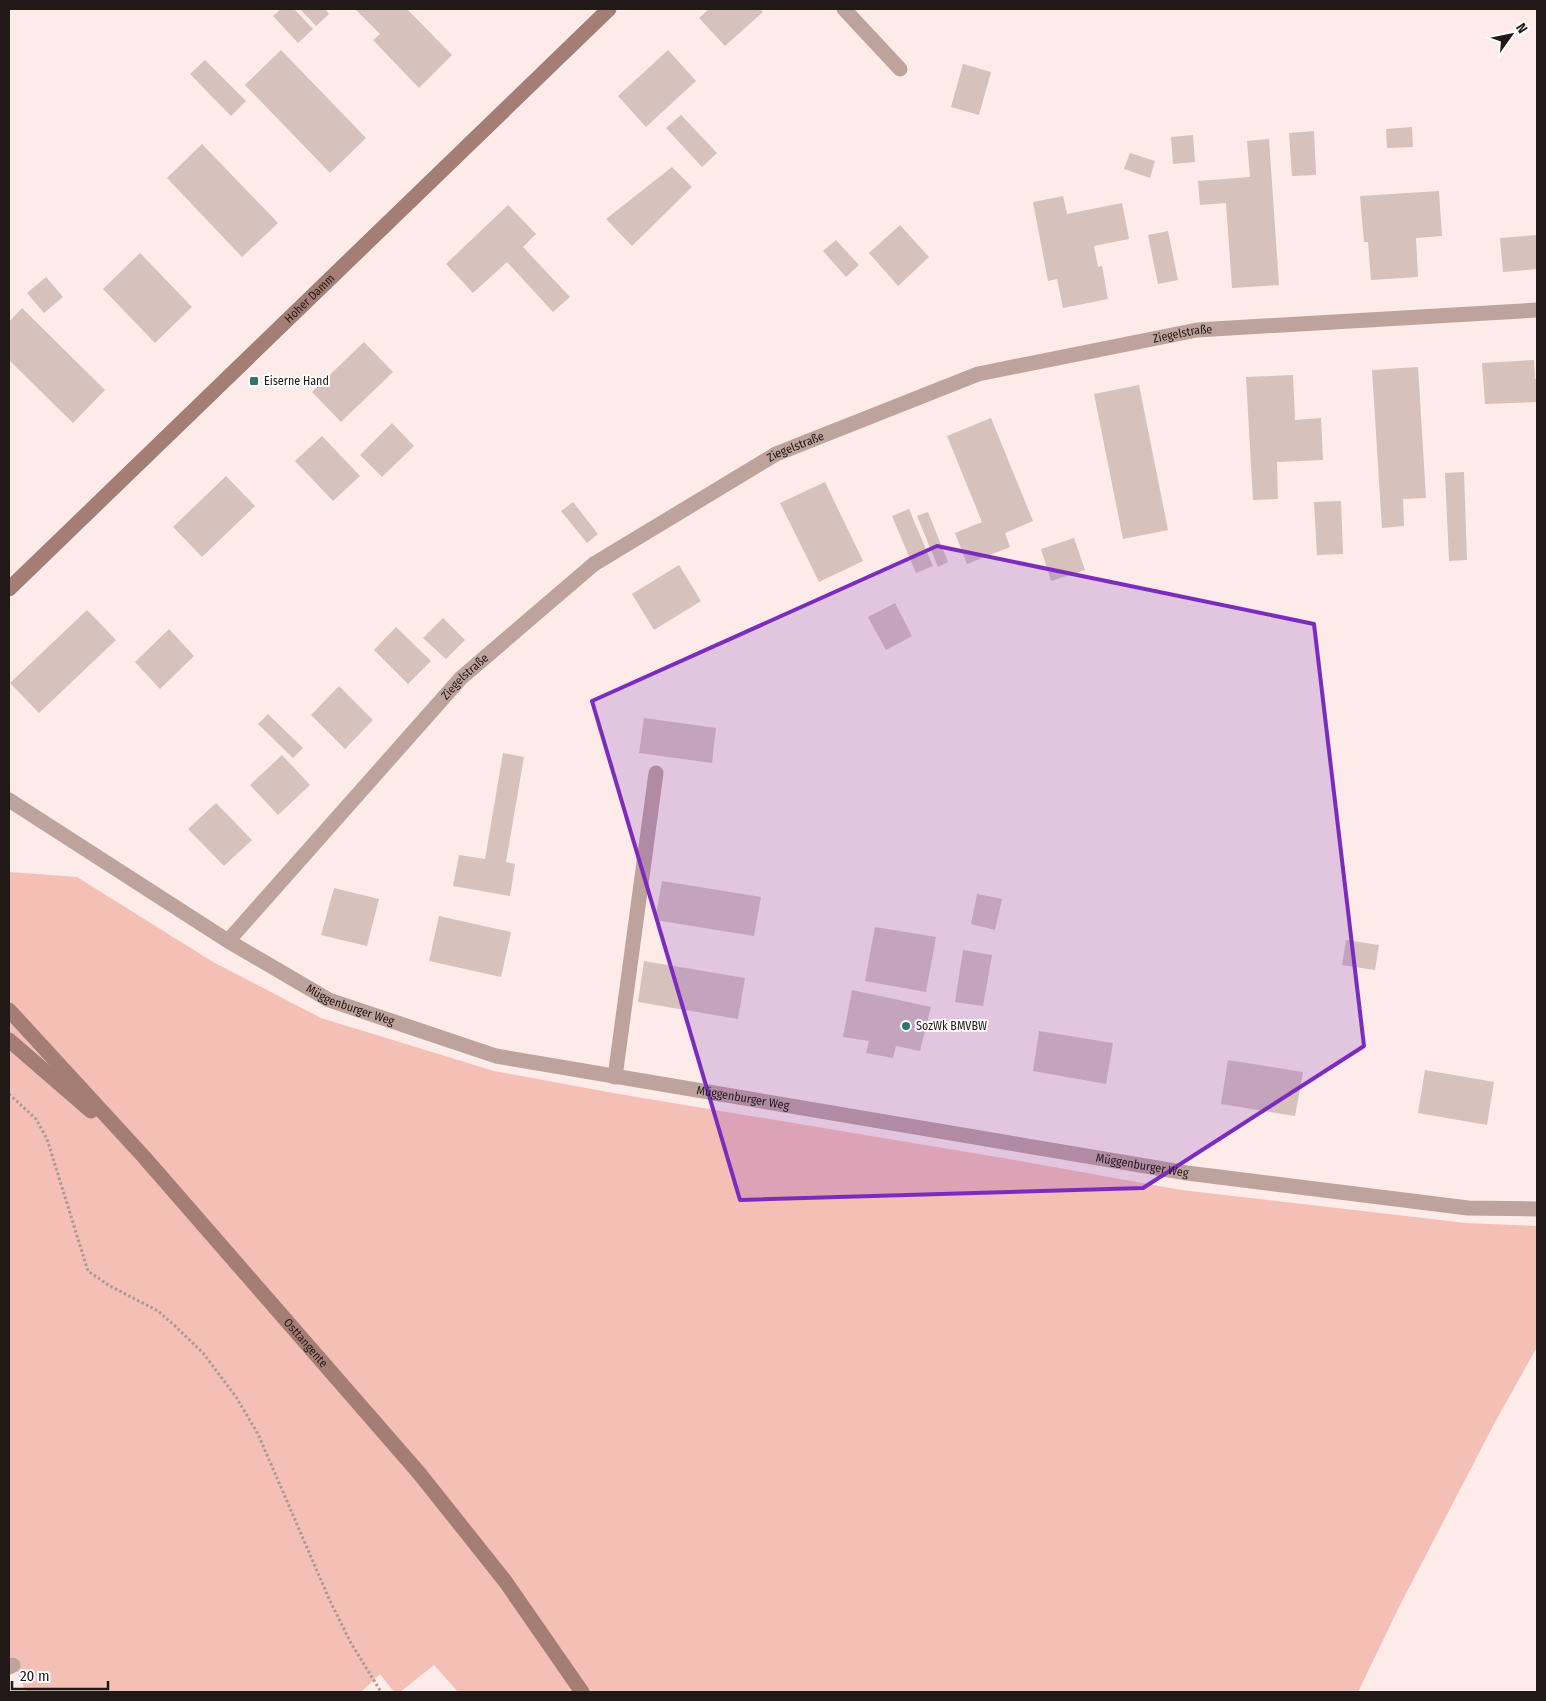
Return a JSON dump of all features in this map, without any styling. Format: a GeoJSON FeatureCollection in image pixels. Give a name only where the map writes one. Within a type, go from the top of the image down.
{"type":"FeatureCollection","features":[{"type":"Feature","properties":{"kind":"main road","name":"Hoher Damm"},"geometry":{"type":"LineString","coordinates":[[9,589],[609,9]]}},
{"type":"Feature","properties":{"kind":"main road","name":"Osttangente"},"geometry":{"type":"LineString","coordinates":[[9,1010],[144,1157],[419,1473],[505,1580],[582,1692]]}},
{"type":"Feature","properties":{"kind":"main road"},"geometry":{"type":"LineString","coordinates":[[9,1040],[144,1157]]}},
{"type":"Feature","properties":{"kind":"street"},"geometry":{"type":"LineString","coordinates":[[844,9],[900,69]]}},
{"type":"Feature","properties":{"kind":"street","name":"Ziegelstraße"},"geometry":{"type":"LineString","coordinates":[[228,941],[461,678],[594,564],[776,454],[978,374],[1197,330],[1537,310]]}},
{"type":"Feature","properties":{"kind":"street"},"geometry":{"type":"LineString","coordinates":[[615,1077],[656,773]]}},
{"type":"Feature","properties":{"kind":"street","name":"Müggenburger Weg"},"geometry":{"type":"LineString","coordinates":[[9,800],[228,941],[329,1000],[496,1056],[1187,1173],[1468,1208],[1537,1209]]}},
{"type":"Feature","properties":{"kind":"path"},"geometry":{"type":"LineString","coordinates":[[9,1094],[36,1119],[47,1139],[88,1271],[110,1286],[158,1311],[203,1354],[236,1397],[258,1434],[330,1601],[381,1692]]}},
{"type":"Feature","properties":{"kind":"highlighted area"},"geometry":{"type":"Polygon","coordinates":[[[937,546],[1314,624],[1364,1046],[1143,1188],[740,1200],[592,701],[937,546]]]}},
{"type":"Feature","properties":{"kind":"shaded area"},"geometry":{"type":"Polygon","coordinates":[[[9,872],[77,877],[213,962],[321,1018],[494,1071],[1181,1190],[1466,1223],[1537,1226],[1537,1347],[1494,1424],[1399,1607],[1358,1692],[458,1692],[434,1665],[400,1692],[394,1692],[380,1674],[361,1692],[26,1692],[9,1654],[9,872]]]}},
{"type":"Feature","properties":{"kind":"building"},"geometry":{"type":"Polygon","coordinates":[[[281,9],[294,9],[313,29],[298,43],[273,16],[281,9]]]}},
{"type":"Feature","properties":{"kind":"building"},"geometry":{"type":"Polygon","coordinates":[[[300,9],[325,9],[329,14],[316,26],[300,9]]]}},
{"type":"Feature","properties":{"kind":"building"},"geometry":{"type":"Polygon","coordinates":[[[355,9],[407,9],[452,55],[419,88],[373,40],[380,34],[355,9]]]}},
{"type":"Feature","properties":{"kind":"building"},"geometry":{"type":"Polygon","coordinates":[[[709,9],[760,9],[763,12],[725,46],[699,18],[709,9]]]}},
{"type":"Feature","properties":{"kind":"building"},"geometry":{"type":"Polygon","coordinates":[[[281,50],[366,138],[330,173],[245,85],[281,50]]]}},
{"type":"Feature","properties":{"kind":"building"},"geometry":{"type":"Polygon","coordinates":[[[668,50],[696,81],[646,127],[618,96],[668,50]]]}},
{"type":"Feature","properties":{"kind":"building"},"geometry":{"type":"Polygon","coordinates":[[[205,60],[246,101],[231,116],[190,74],[205,60]]]}},
{"type":"Feature","properties":{"kind":"building"},"geometry":{"type":"Polygon","coordinates":[[[963,64],[991,72],[979,115],[951,107],[963,64]]]}},
{"type":"Feature","properties":{"kind":"building"},"geometry":{"type":"Polygon","coordinates":[[[681,115],[717,153],[702,167],[666,128],[681,115]]]}},
{"type":"Feature","properties":{"kind":"building"},"geometry":{"type":"Polygon","coordinates":[[[1412,127],[1413,147],[1387,148],[1386,129],[1412,127]]]}},
{"type":"Feature","properties":{"kind":"building"},"geometry":{"type":"Polygon","coordinates":[[[1314,131],[1316,175],[1292,176],[1289,133],[1314,131]]]}},
{"type":"Feature","properties":{"kind":"building"},"geometry":{"type":"Polygon","coordinates":[[[1193,135],[1195,162],[1173,164],[1171,137],[1193,135]]]}},
{"type":"Feature","properties":{"kind":"building"},"geometry":{"type":"Polygon","coordinates":[[[1269,139],[1279,285],[1232,288],[1226,203],[1200,205],[1198,181],[1250,177],[1247,141],[1269,139]]]}},
{"type":"Feature","properties":{"kind":"building"},"geometry":{"type":"Polygon","coordinates":[[[202,144],[278,223],[242,257],[167,178],[202,144]]]}},
{"type":"Feature","properties":{"kind":"building"},"geometry":{"type":"Polygon","coordinates":[[[1130,153],[1155,161],[1150,178],[1124,169],[1130,153]]]}},
{"type":"Feature","properties":{"kind":"building"},"geometry":{"type":"Polygon","coordinates":[[[672,167],[692,187],[632,246],[606,219],[672,167]]]}},
{"type":"Feature","properties":{"kind":"building"},"geometry":{"type":"Polygon","coordinates":[[[1439,191],[1442,236],[1416,238],[1418,277],[1371,280],[1368,242],[1364,242],[1360,196],[1439,191]]]}},
{"type":"Feature","properties":{"kind":"building"},"geometry":{"type":"Polygon","coordinates":[[[1063,196],[1067,214],[1122,203],[1129,239],[1094,246],[1098,267],[1102,266],[1108,299],[1063,308],[1057,279],[1048,281],[1033,202],[1063,196]]]}},
{"type":"Feature","properties":{"kind":"building"},"geometry":{"type":"Polygon","coordinates":[[[508,205],[536,234],[523,247],[570,297],[553,312],[507,262],[473,293],[446,264],[508,205]]]}},
{"type":"Feature","properties":{"kind":"building"},"geometry":{"type":"Polygon","coordinates":[[[900,225],[929,257],[898,286],[869,253],[900,225]]]}},
{"type":"Feature","properties":{"kind":"building"},"geometry":{"type":"Polygon","coordinates":[[[1168,231],[1178,280],[1158,284],[1148,235],[1168,231]]]}},
{"type":"Feature","properties":{"kind":"building"},"geometry":{"type":"Polygon","coordinates":[[[1537,235],[1537,269],[1503,272],[1500,238],[1537,235]]]}},
{"type":"Feature","properties":{"kind":"building"},"geometry":{"type":"Polygon","coordinates":[[[836,240],[859,265],[846,277],[823,251],[836,240]]]}},
{"type":"Feature","properties":{"kind":"building"},"geometry":{"type":"Polygon","coordinates":[[[140,253],[192,307],[155,343],[103,289],[140,253]]]}},
{"type":"Feature","properties":{"kind":"building"},"geometry":{"type":"Polygon","coordinates":[[[46,277],[63,297],[44,313],[27,293],[46,277]]]}},
{"type":"Feature","properties":{"kind":"building"},"geometry":{"type":"Polygon","coordinates":[[[22,308],[105,390],[73,423],[9,360],[9,322],[22,308]]]}},
{"type":"Feature","properties":{"kind":"building"},"geometry":{"type":"Polygon","coordinates":[[[364,342],[393,372],[341,422],[312,392],[364,342]]]}},
{"type":"Feature","properties":{"kind":"building"},"geometry":{"type":"Polygon","coordinates":[[[1534,360],[1535,379],[1537,379],[1537,402],[1485,404],[1482,363],[1534,360]]]}},
{"type":"Feature","properties":{"kind":"building"},"geometry":{"type":"Polygon","coordinates":[[[1418,367],[1426,498],[1403,499],[1404,526],[1382,528],[1372,370],[1418,367]]]}},
{"type":"Feature","properties":{"kind":"building"},"geometry":{"type":"Polygon","coordinates":[[[1293,375],[1295,420],[1321,418],[1323,460],[1277,462],[1278,499],[1253,500],[1246,377],[1293,375]]]}},
{"type":"Feature","properties":{"kind":"building"},"geometry":{"type":"Polygon","coordinates":[[[1139,385],[1168,530],[1123,539],[1094,394],[1139,385]]]}},
{"type":"Feature","properties":{"kind":"building"},"geometry":{"type":"Polygon","coordinates":[[[991,418],[1033,521],[1005,533],[1010,547],[967,564],[955,533],[982,522],[947,436],[991,418]]]}},
{"type":"Feature","properties":{"kind":"building"},"geometry":{"type":"Polygon","coordinates":[[[392,423],[414,446],[382,477],[360,455],[392,423]]]}},
{"type":"Feature","properties":{"kind":"building"},"geometry":{"type":"Polygon","coordinates":[[[322,436],[360,476],[333,501],[295,461],[322,436]]]}},
{"type":"Feature","properties":{"kind":"building"},"geometry":{"type":"Polygon","coordinates":[[[1464,472],[1467,560],[1449,561],[1445,473],[1464,472]]]}},
{"type":"Feature","properties":{"kind":"building"},"geometry":{"type":"Polygon","coordinates":[[[226,476],[255,506],[202,557],[173,527],[226,476]]]}},
{"type":"Feature","properties":{"kind":"building"},"geometry":{"type":"Polygon","coordinates":[[[825,482],[863,561],[819,582],[780,503],[825,482]]]}},
{"type":"Feature","properties":{"kind":"building"},"geometry":{"type":"Polygon","coordinates":[[[1341,501],[1343,554],[1317,555],[1314,502],[1341,501]]]}},
{"type":"Feature","properties":{"kind":"building"},"geometry":{"type":"Polygon","coordinates":[[[573,502],[598,534],[587,543],[561,511],[573,502]]]}},
{"type":"Feature","properties":{"kind":"building"},"geometry":{"type":"Polygon","coordinates":[[[909,509],[933,566],[916,573],[892,516],[909,509]]]}},
{"type":"Feature","properties":{"kind":"building"},"geometry":{"type":"Polygon","coordinates":[[[928,512],[948,562],[938,567],[917,516],[928,512]]]}},
{"type":"Feature","properties":{"kind":"building"},"geometry":{"type":"Polygon","coordinates":[[[1074,538],[1085,570],[1051,581],[1041,549],[1074,538]]]}},
{"type":"Feature","properties":{"kind":"building"},"geometry":{"type":"Polygon","coordinates":[[[679,565],[701,601],[654,630],[632,594],[679,565]]]}},
{"type":"Feature","properties":{"kind":"building"},"geometry":{"type":"Polygon","coordinates":[[[895,603],[912,636],[886,650],[868,617],[895,603]]]}},
{"type":"Feature","properties":{"kind":"building"},"geometry":{"type":"Polygon","coordinates":[[[87,610],[116,640],[39,713],[10,683],[87,610]]]}},
{"type":"Feature","properties":{"kind":"building"},"geometry":{"type":"Polygon","coordinates":[[[443,618],[465,640],[446,659],[423,638],[443,618]]]}},
{"type":"Feature","properties":{"kind":"building"},"geometry":{"type":"Polygon","coordinates":[[[396,627],[431,661],[408,684],[374,650],[396,627]]]}},
{"type":"Feature","properties":{"kind":"building"},"geometry":{"type":"Polygon","coordinates":[[[169,629],[194,656],[160,689],[135,662],[169,629]]]}},
{"type":"Feature","properties":{"kind":"building"},"geometry":{"type":"Polygon","coordinates":[[[339,686],[373,720],[345,749],[311,715],[339,686]]]}},
{"type":"Feature","properties":{"kind":"building"},"geometry":{"type":"Polygon","coordinates":[[[268,714],[303,748],[293,758],[258,724],[268,714]]]}},
{"type":"Feature","properties":{"kind":"building"},"geometry":{"type":"Polygon","coordinates":[[[644,718],[716,728],[712,763],[639,753],[644,718]]]}},
{"type":"Feature","properties":{"kind":"building"},"geometry":{"type":"Polygon","coordinates":[[[503,753],[524,757],[506,862],[515,864],[510,896],[453,886],[459,855],[485,859],[503,753]]]}},
{"type":"Feature","properties":{"kind":"building"},"geometry":{"type":"Polygon","coordinates":[[[282,755],[310,785],[278,815],[250,785],[282,755]]]}},
{"type":"Feature","properties":{"kind":"building"},"geometry":{"type":"Polygon","coordinates":[[[216,803],[252,840],[224,866],[188,829],[216,803]]]}},
{"type":"Feature","properties":{"kind":"building"},"geometry":{"type":"Polygon","coordinates":[[[662,881],[761,897],[754,936],[655,920],[662,881]]]}},
{"type":"Feature","properties":{"kind":"building"},"geometry":{"type":"Polygon","coordinates":[[[334,888],[379,899],[367,946],[321,935],[334,888]]]}},
{"type":"Feature","properties":{"kind":"building"},"geometry":{"type":"Polygon","coordinates":[[[977,894],[1002,899],[995,930],[971,924],[977,894]]]}},
{"type":"Feature","properties":{"kind":"building"},"geometry":{"type":"Polygon","coordinates":[[[439,916],[511,932],[501,977],[429,961],[439,916]]]}},
{"type":"Feature","properties":{"kind":"building"},"geometry":{"type":"Polygon","coordinates":[[[875,927],[936,937],[926,992],[865,981],[875,927]]]}},
{"type":"Feature","properties":{"kind":"building"},"geometry":{"type":"Polygon","coordinates":[[[1346,940],[1379,945],[1375,970],[1342,965],[1346,940]]]}},
{"type":"Feature","properties":{"kind":"building"},"geometry":{"type":"Polygon","coordinates":[[[963,950],[992,955],[983,1006],[955,1002],[963,950]]]}},
{"type":"Feature","properties":{"kind":"building"},"geometry":{"type":"Polygon","coordinates":[[[644,961],[745,978],[738,1019],[638,1002],[644,961]]]}},
{"type":"Feature","properties":{"kind":"building"},"geometry":{"type":"Polygon","coordinates":[[[852,990],[931,1007],[920,1051],[896,1046],[893,1058],[866,1053],[869,1041],[843,1037],[852,990]]]}},
{"type":"Feature","properties":{"kind":"building"},"geometry":{"type":"Polygon","coordinates":[[[1039,1031],[1113,1043],[1106,1084],[1033,1071],[1039,1031]]]}},
{"type":"Feature","properties":{"kind":"building"},"geometry":{"type":"Polygon","coordinates":[[[1228,1060],[1303,1072],[1295,1116],[1221,1104],[1228,1060]]]}},
{"type":"Feature","properties":{"kind":"building"},"geometry":{"type":"Polygon","coordinates":[[[1425,1070],[1494,1082],[1487,1125],[1418,1113],[1425,1070]]]}},
{"type":"Feature","properties":{"kind":"place","name":"Eiserne Hand"},"geometry":{"type":"Point","coordinates":[254,381]}},
{"type":"Feature","properties":{"kind":"place","name":"SozWk BMVBW"},"geometry":{"type":"Point","coordinates":[906,1026]}}]}
